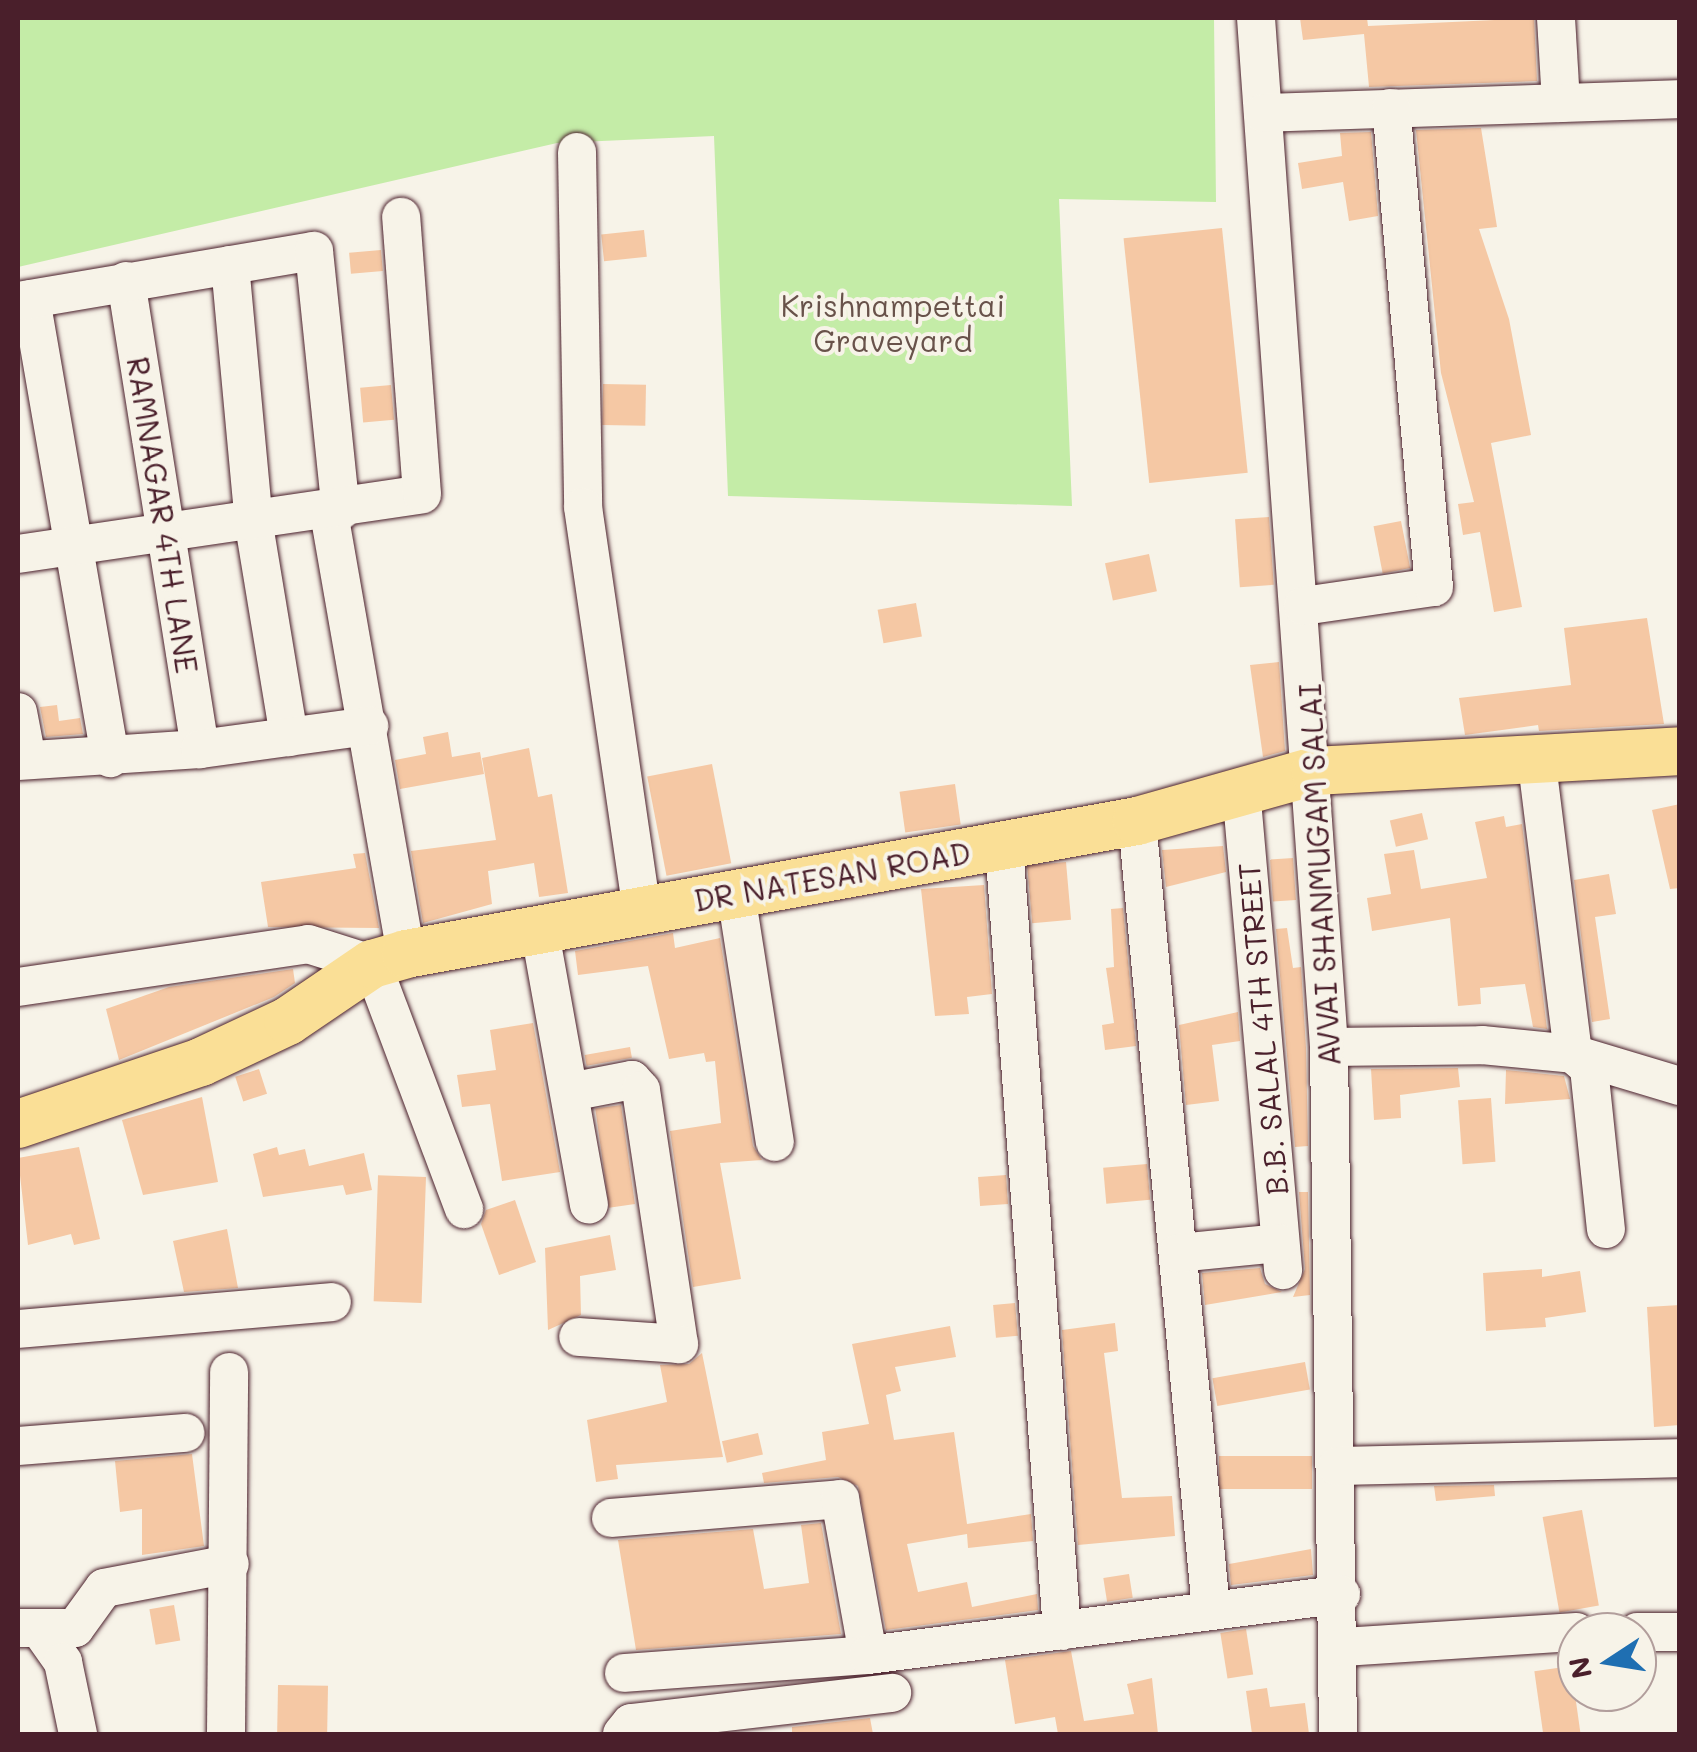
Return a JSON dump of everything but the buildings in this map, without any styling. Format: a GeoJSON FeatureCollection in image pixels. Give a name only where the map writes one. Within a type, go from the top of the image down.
{"type":"FeatureCollection","features":[{"type":"Feature","properties":{"kind":"main road","name":"DR NATESAN ROAD"},"geometry":{"type":"LineString","coordinates":[[18,1124],[201,1062],[288,1021],[389,959],[539,927],[1137,820],[1315,771],[1680,751]]}},
{"type":"Feature","properties":{"kind":"street","name":"AVVAI SHANMUGAM SALAI"},"geometry":{"type":"LineString","coordinates":[[1256,18],[1304,606],[1329,1047],[1343,1647],[1338,1734]]}},
{"type":"Feature","properties":{"kind":"street"},"geometry":{"type":"LineString","coordinates":[[1556,18],[1561,103]]}},
{"type":"Feature","properties":{"kind":"street"},"geometry":{"type":"LineString","coordinates":[[1263,113],[1680,99]]}},
{"type":"Feature","properties":{"kind":"street"},"geometry":{"type":"LineString","coordinates":[[1304,606],[1434,587],[1392,108]]}},
{"type":"Feature","properties":{"kind":"street"},"geometry":{"type":"LineString","coordinates":[[577,152],[583,507],[642,910]]}},
{"type":"Feature","properties":{"kind":"street"},"geometry":{"type":"LineString","coordinates":[[18,554],[254,525],[422,494],[401,218]]}},
{"type":"Feature","properties":{"kind":"street"},"geometry":{"type":"LineString","coordinates":[[110,758],[76,544],[24,300],[314,251],[335,512],[369,726],[389,959],[464,1209]]}},
{"type":"Feature","properties":{"kind":"street"},"geometry":{"type":"LineString","coordinates":[[230,264],[254,525],[289,737]]}},
{"type":"Feature","properties":{"kind":"street","name":"RAMNAGAR 4TH LANE"},"geometry":{"type":"LineString","coordinates":[[126,281],[200,749]]}},
{"type":"Feature","properties":{"kind":"street"},"geometry":{"type":"LineString","coordinates":[[18,712],[22,760],[110,758],[369,726]]}},
{"type":"Feature","properties":{"kind":"street"},"geometry":{"type":"LineString","coordinates":[[1536,756],[1574,1054],[1589,1068],[1606,1229]]}},
{"type":"Feature","properties":{"kind":"street","name":"B.B. SALAL 4TH STREET"},"geometry":{"type":"LineString","coordinates":[[1178,1253],[1282,1256],[1242,788]]}},
{"type":"Feature","properties":{"kind":"street"},"geometry":{"type":"LineString","coordinates":[[1137,820],[1211,1609]]}},
{"type":"Feature","properties":{"kind":"street"},"geometry":{"type":"LineString","coordinates":[[1004,846],[1062,1631]]}},
{"type":"Feature","properties":{"kind":"street"},"geometry":{"type":"LineString","coordinates":[[736,894],[775,1142]]}},
{"type":"Feature","properties":{"kind":"street"},"geometry":{"type":"LineString","coordinates":[[539,927],[589,1205]]}},
{"type":"Feature","properties":{"kind":"street"},"geometry":{"type":"LineString","coordinates":[[18,987],[308,944],[389,959]]}},
{"type":"Feature","properties":{"kind":"street"},"geometry":{"type":"LineString","coordinates":[[1329,1047],[1482,1045],[1574,1054],[1680,1086]]}},
{"type":"Feature","properties":{"kind":"street"},"geometry":{"type":"LineString","coordinates":[[570,1092],[632,1080],[641,1090],[679,1344],[578,1337]]}},
{"type":"Feature","properties":{"kind":"street"},"geometry":{"type":"LineString","coordinates":[[18,1329],[332,1302]]}},
{"type":"Feature","properties":{"kind":"street"},"geometry":{"type":"LineString","coordinates":[[226,1734],[229,1372]]}},
{"type":"Feature","properties":{"kind":"street"},"geometry":{"type":"LineString","coordinates":[[18,1446],[185,1433]]}},
{"type":"Feature","properties":{"kind":"street"},"geometry":{"type":"LineString","coordinates":[[1337,1466],[1680,1458]]}},
{"type":"Feature","properties":{"kind":"street"},"geometry":{"type":"LineString","coordinates":[[611,1518],[840,1499],[868,1655]]}},
{"type":"Feature","properties":{"kind":"street"},"geometry":{"type":"LineString","coordinates":[[28,1628],[75,1628],[104,1588],[230,1564]]}},
{"type":"Feature","properties":{"kind":"street"},"geometry":{"type":"LineString","coordinates":[[624,1673],[868,1655],[1341,1594]]}},
{"type":"Feature","properties":{"kind":"street"},"geometry":{"type":"LineString","coordinates":[[28,1628],[63,1662],[78,1734]]}},
{"type":"Feature","properties":{"kind":"street"},"geometry":{"type":"LineString","coordinates":[[1343,1647],[1557,1633]]}},
{"type":"Feature","properties":{"kind":"street"},"geometry":{"type":"LineString","coordinates":[[622,1734],[631,1724],[892,1692]]}},
{"type":"Feature","properties":{"kind":"green space","name":"Krishnampettai Graveyard"},"geometry":{"type":"Polygon","coordinates":[[[18,18],[1214,18],[1216,202],[1059,199],[1072,506],[728,496],[714,136],[557,143],[18,267],[18,18]]]}}]}
